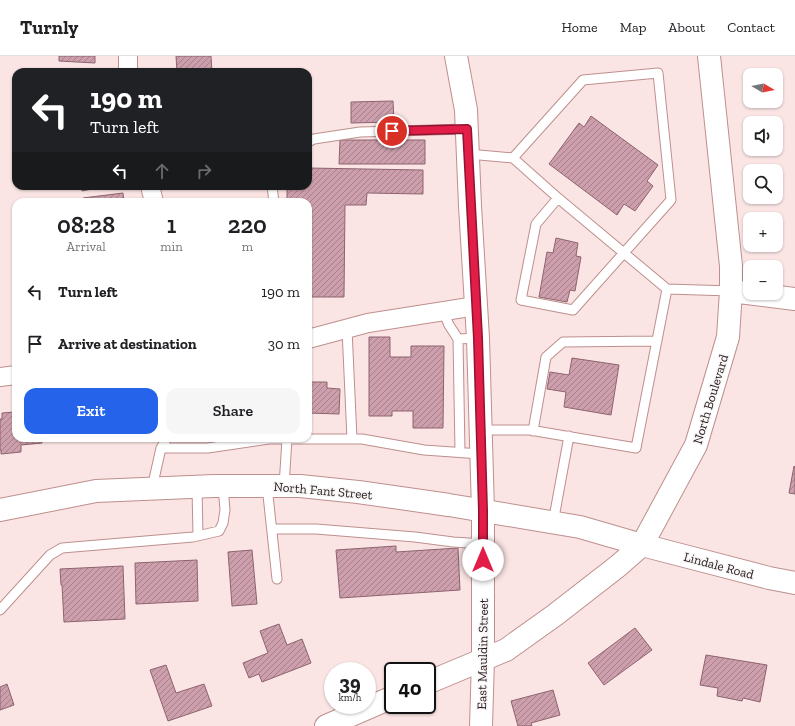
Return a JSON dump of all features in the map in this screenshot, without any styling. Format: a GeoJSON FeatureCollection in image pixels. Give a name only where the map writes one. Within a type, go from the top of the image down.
{"type":"FeatureCollection","features":[{"type":"Feature","properties":{"kind":"street"},"geometry":{"type":"LineString","coordinates":[[128,56],[128,68]]}},
{"type":"Feature","properties":{"kind":"street","name":"East Mauldin Street"},"geometry":{"type":"LineString","coordinates":[[456,56],[466,110],[476,306],[468,339],[480,430],[470,453],[483,511],[483,659],[481,726]]}},
{"type":"Feature","properties":{"kind":"street","name":"North Boulevard"},"geometry":{"type":"LineString","coordinates":[[436,679],[506,650],[555,615],[618,566],[642,545],[696,445],[728,337],[732,266],[709,56]]}},
{"type":"Feature","properties":{"kind":"street"},"geometry":{"type":"LineString","coordinates":[[731,291],[795,299]]}},
{"type":"Feature","properties":{"kind":"street"},"geometry":{"type":"LineString","coordinates":[[312,338],[368,323],[476,306]]}},
{"type":"Feature","properties":{"kind":"street"},"geometry":{"type":"LineString","coordinates":[[0,377],[12,376]]}},
{"type":"Feature","properties":{"kind":"street","name":"North Fant Street"},"geometry":{"type":"LineString","coordinates":[[0,510],[96,491],[223,486],[300,486],[358,492],[449,505],[580,527],[642,545]]}},
{"type":"Feature","properties":{"kind":"street","name":"Lindale Road"},"geometry":{"type":"LineString","coordinates":[[642,545],[795,584]]}},
{"type":"Feature","properties":{"kind":"street"},"geometry":{"type":"LineString","coordinates":[[326,726],[384,701]]}},
{"type":"Feature","properties":{"kind":"lane"},"geometry":{"type":"LineString","coordinates":[[513,158],[583,80],[658,74],[671,200],[573,310],[521,300],[536,224],[558,198]]}},
{"type":"Feature","properties":{"kind":"lane"},"geometry":{"type":"LineString","coordinates":[[312,139],[360,132],[467,129]]}},
{"type":"Feature","properties":{"kind":"lane"},"geometry":{"type":"LineString","coordinates":[[468,154],[513,158],[667,290],[731,291]]}},
{"type":"Feature","properties":{"kind":"lane"},"geometry":{"type":"LineString","coordinates":[[480,430],[533,431],[636,448],[667,290]]}},
{"type":"Feature","properties":{"kind":"lane"},"geometry":{"type":"LineString","coordinates":[[312,439],[362,439],[424,450],[470,453],[468,339],[449,325],[444,311]]}},
{"type":"Feature","properties":{"kind":"lane"},"geometry":{"type":"LineString","coordinates":[[348,329],[352,439]]}},
{"type":"Feature","properties":{"kind":"lane"},"geometry":{"type":"LineString","coordinates":[[533,431],[546,357],[563,342],[657,341]]}},
{"type":"Feature","properties":{"kind":"lane"},"geometry":{"type":"LineString","coordinates":[[553,523],[569,436]]}},
{"type":"Feature","properties":{"kind":"lane"},"geometry":{"type":"LineString","coordinates":[[152,489],[161,448],[165,442]]}},
{"type":"Feature","properties":{"kind":"lane"},"geometry":{"type":"LineString","coordinates":[[161,448],[208,448],[249,442]]}},
{"type":"Feature","properties":{"kind":"lane"},"geometry":{"type":"LineString","coordinates":[[277,579],[272,529],[276,486],[286,442]]}},
{"type":"Feature","properties":{"kind":"lane"},"geometry":{"type":"LineString","coordinates":[[0,610],[50,555],[62,548],[193,537],[219,531],[223,523],[225,510],[223,486]]}},
{"type":"Feature","properties":{"kind":"lane"},"geometry":{"type":"LineString","coordinates":[[197,487],[198,536]]}},
{"type":"Feature","properties":{"kind":"lane"},"geometry":{"type":"LineString","coordinates":[[272,529],[316,529],[483,544]]}},
{"type":"Feature","properties":{"kind":"building"},"geometry":{"type":"Polygon","coordinates":[[[59,56],[95,56],[95,63],[59,61],[59,56]]]}},
{"type":"Feature","properties":{"kind":"building"},"geometry":{"type":"Polygon","coordinates":[[[176,56],[211,56],[212,68],[177,68],[176,56]]]}},
{"type":"Feature","properties":{"kind":"building"},"geometry":{"type":"Polygon","coordinates":[[[393,101],[394,122],[351,123],[351,102],[393,101]]]}},
{"type":"Feature","properties":{"kind":"building"},"geometry":{"type":"Polygon","coordinates":[[[591,116],[658,165],[647,181],[653,186],[635,211],[624,204],[617,215],[549,164],[579,123],[584,127],[591,116]]]}},
{"type":"Feature","properties":{"kind":"building"},"geometry":{"type":"Polygon","coordinates":[[[340,140],[425,140],[425,164],[339,164],[340,140]]]}},
{"type":"Feature","properties":{"kind":"building"},"geometry":{"type":"Polygon","coordinates":[[[312,168],[423,170],[423,194],[367,193],[366,205],[345,205],[344,297],[312,297],[312,198],[287,198],[287,190],[312,190],[312,168]]]}},
{"type":"Feature","properties":{"kind":"building"},"geometry":{"type":"Polygon","coordinates":[[[123,193],[124,198],[83,198],[123,193]]]}},
{"type":"Feature","properties":{"kind":"building"},"geometry":{"type":"Polygon","coordinates":[[[556,238],[578,243],[576,256],[581,257],[575,291],[570,290],[567,302],[539,297],[547,252],[553,253],[556,238]]]}},
{"type":"Feature","properties":{"kind":"building"},"geometry":{"type":"Polygon","coordinates":[[[369,337],[390,337],[390,357],[411,357],[411,346],[444,346],[443,428],[413,428],[413,411],[392,411],[392,416],[369,416],[369,337]]]}},
{"type":"Feature","properties":{"kind":"building"},"geometry":{"type":"Polygon","coordinates":[[[572,358],[619,365],[611,415],[564,407],[566,392],[547,389],[550,372],[569,375],[572,358]]]}},
{"type":"Feature","properties":{"kind":"building"},"geometry":{"type":"Polygon","coordinates":[[[312,382],[327,382],[327,388],[340,389],[339,414],[312,413],[312,382]]]}},
{"type":"Feature","properties":{"kind":"building"},"geometry":{"type":"Polygon","coordinates":[[[12,412],[12,442],[42,443],[21,445],[21,452],[1,454],[0,419],[2,419],[2,413],[12,412]]]}},
{"type":"Feature","properties":{"kind":"building"},"geometry":{"type":"Polygon","coordinates":[[[794,466],[795,467],[795,494],[789,493],[794,466]]]}},
{"type":"Feature","properties":{"kind":"building"},"geometry":{"type":"Polygon","coordinates":[[[396,546],[396,552],[458,548],[460,590],[340,598],[336,550],[396,546]]]}},
{"type":"Feature","properties":{"kind":"building"},"geometry":{"type":"Polygon","coordinates":[[[252,550],[257,604],[232,606],[228,552],[252,550]]]}},
{"type":"Feature","properties":{"kind":"building"},"geometry":{"type":"Polygon","coordinates":[[[197,560],[198,601],[136,604],[135,563],[197,560]]]}},
{"type":"Feature","properties":{"kind":"building"},"geometry":{"type":"Polygon","coordinates":[[[123,566],[125,619],[64,622],[60,569],[123,566]]]}},
{"type":"Feature","properties":{"kind":"building"},"geometry":{"type":"Polygon","coordinates":[[[279,624],[287,645],[302,639],[311,663],[262,682],[259,674],[249,678],[243,663],[268,653],[260,631],[279,624]]]}},
{"type":"Feature","properties":{"kind":"building"},"geometry":{"type":"Polygon","coordinates":[[[635,628],[652,650],[604,685],[588,663],[635,628]]]}},
{"type":"Feature","properties":{"kind":"building"},"geometry":{"type":"Polygon","coordinates":[[[706,655],[767,665],[760,702],[743,698],[742,701],[717,696],[718,688],[700,685],[706,655]]]}},
{"type":"Feature","properties":{"kind":"building"},"geometry":{"type":"Polygon","coordinates":[[[166,665],[176,693],[204,684],[212,706],[168,721],[150,670],[166,665]]]}},
{"type":"Feature","properties":{"kind":"building"},"geometry":{"type":"Polygon","coordinates":[[[7,684],[14,705],[0,710],[0,687],[7,684]]]}},
{"type":"Feature","properties":{"kind":"building"},"geometry":{"type":"Polygon","coordinates":[[[553,690],[560,715],[531,723],[532,726],[518,726],[511,701],[553,690]]]}},
{"type":"Feature","properties":{"kind":"route"},"geometry":{"type":"LineString","coordinates":[[392,131],[467,129],[478,338],[483,560]]}}]}
